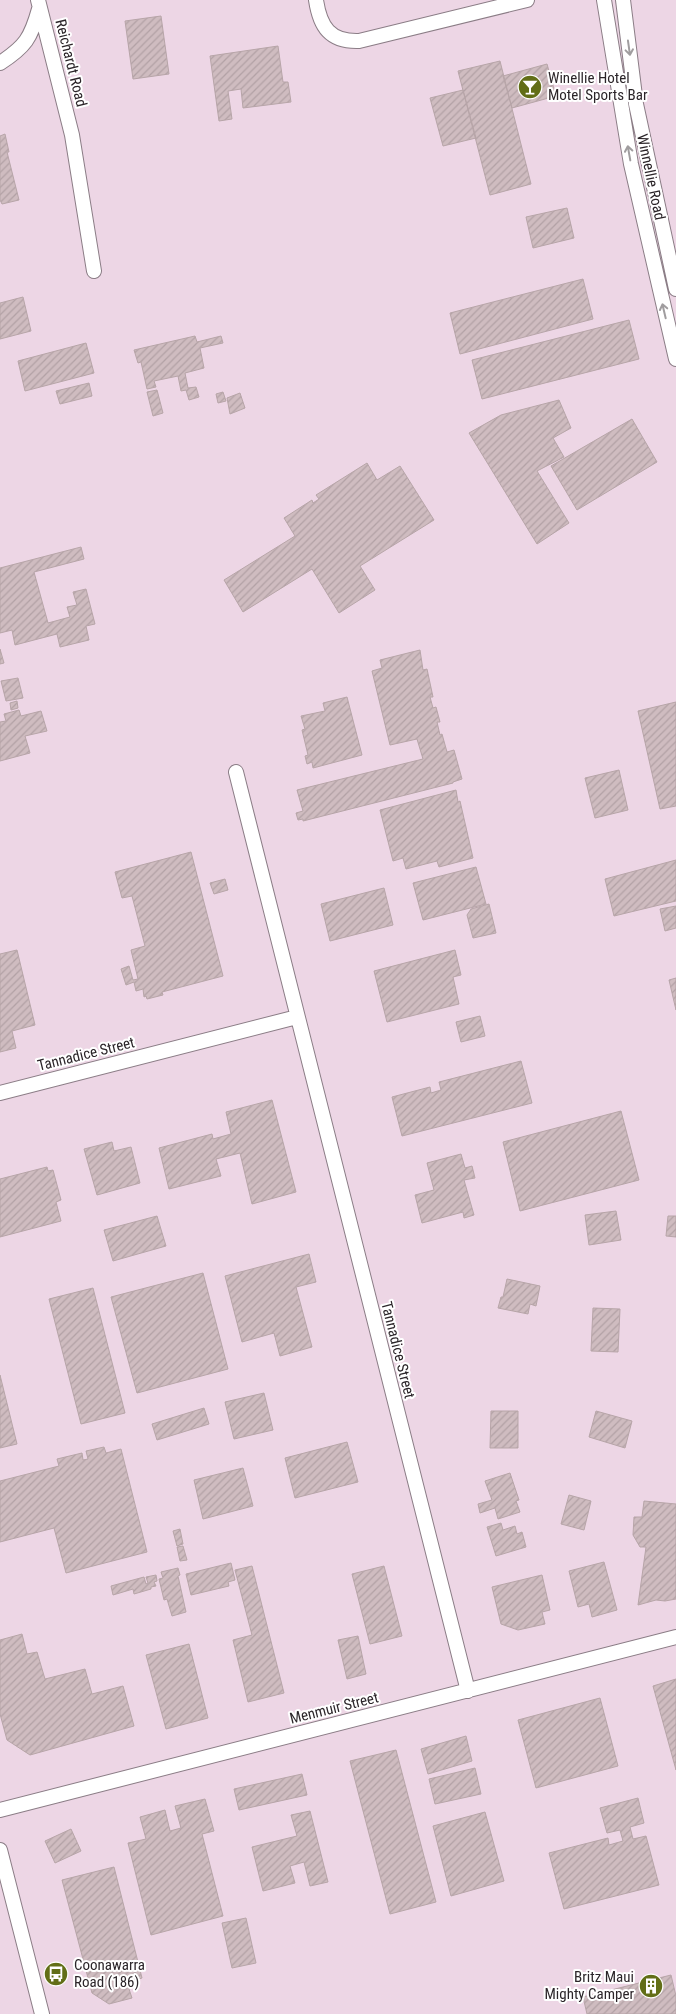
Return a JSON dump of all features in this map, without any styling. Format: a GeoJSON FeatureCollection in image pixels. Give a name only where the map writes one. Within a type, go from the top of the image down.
{"type":"FeatureCollection","features":[{"type":"Feature","properties":{"kind":"street"},"geometry":{"type":"LineString","coordinates":[[316,0],[318,14],[323,26],[333,35],[344,41],[359,41],[527,0]]}},
{"type":"Feature","properties":{"kind":"street","name":"Winnellie Road"},"geometry":{"type":"LineString","coordinates":[[604,0],[631,164],[676,359]]}},
{"type":"Feature","properties":{"kind":"street","name":"Winnellie Road"},"geometry":{"type":"LineString","coordinates":[[623,0],[636,104],[676,290]]}},
{"type":"Feature","properties":{"kind":"street"},"geometry":{"type":"LineString","coordinates":[[0,63],[19,51],[34,30],[39,3]]}},
{"type":"Feature","properties":{"kind":"street","name":"Reichardt Road"},"geometry":{"type":"LineString","coordinates":[[39,3],[72,135],[94,271]]}},
{"type":"Feature","properties":{"kind":"street","name":"Tannadice Street"},"geometry":{"type":"LineString","coordinates":[[236,772],[468,1691]]}},
{"type":"Feature","properties":{"kind":"street","name":"Tannadice Street"},"geometry":{"type":"LineString","coordinates":[[0,1093],[297,1017]]}},
{"type":"Feature","properties":{"kind":"street","name":"Menmuir Street"},"geometry":{"type":"LineString","coordinates":[[0,1810],[676,1637]]}},
{"type":"Feature","properties":{"kind":"street"},"geometry":{"type":"LineString","coordinates":[[0,1850],[42,2014]]}},
{"type":"Feature","properties":{"kind":"shaded area"},"geometry":{"type":"Polygon","coordinates":[[[0,0],[676,0],[676,2014],[0,2014],[0,0]]]}},
{"type":"Feature","properties":{"kind":"building"},"geometry":{"type":"Polygon","coordinates":[[[161,16],[169,74],[133,79],[125,21],[161,16]]]}},
{"type":"Feature","properties":{"kind":"building"},"geometry":{"type":"Polygon","coordinates":[[[278,46],[283,82],[288,82],[291,102],[243,108],[241,89],[228,91],[232,119],[219,121],[210,56],[278,46]]]}},
{"type":"Feature","properties":{"kind":"building"},"geometry":{"type":"Polygon","coordinates":[[[500,61],[531,184],[490,195],[458,71],[500,61]]]}},
{"type":"Feature","properties":{"kind":"building"},"geometry":{"type":"Polygon","coordinates":[[[547,64],[556,96],[512,108],[503,76],[547,64]]]}},
{"type":"Feature","properties":{"kind":"building"},"geometry":{"type":"Polygon","coordinates":[[[463,90],[476,138],[443,146],[430,98],[463,90]]]}},
{"type":"Feature","properties":{"kind":"building"},"geometry":{"type":"Polygon","coordinates":[[[5,134],[9,152],[7,152],[19,200],[2,204],[0,200],[0,136],[5,134]]]}},
{"type":"Feature","properties":{"kind":"building"},"geometry":{"type":"Polygon","coordinates":[[[567,208],[574,238],[533,248],[526,217],[567,208]]]}},
{"type":"Feature","properties":{"kind":"building"},"geometry":{"type":"Polygon","coordinates":[[[583,279],[593,319],[460,354],[450,313],[583,279]]]}},
{"type":"Feature","properties":{"kind":"building"},"geometry":{"type":"Polygon","coordinates":[[[23,297],[31,331],[0,339],[0,303],[23,297]]]}},
{"type":"Feature","properties":{"kind":"building"},"geometry":{"type":"Polygon","coordinates":[[[629,320],[639,359],[482,399],[472,360],[629,320]]]}},
{"type":"Feature","properties":{"kind":"building"},"geometry":{"type":"Polygon","coordinates":[[[195,336],[197,342],[221,336],[223,343],[200,348],[204,368],[185,373],[188,388],[196,387],[199,397],[189,400],[186,390],[181,391],[178,376],[154,381],[156,387],[147,389],[141,362],[138,363],[134,350],[195,336]]]}},
{"type":"Feature","properties":{"kind":"building"},"geometry":{"type":"Polygon","coordinates":[[[86,343],[94,373],[25,391],[18,361],[86,343]]]}},
{"type":"Feature","properties":{"kind":"building"},"geometry":{"type":"Polygon","coordinates":[[[89,383],[92,396],[60,404],[56,391],[89,383]]]}},
{"type":"Feature","properties":{"kind":"building"},"geometry":{"type":"Polygon","coordinates":[[[157,390],[163,413],[153,416],[147,392],[157,390]]]}},
{"type":"Feature","properties":{"kind":"building"},"geometry":{"type":"Polygon","coordinates":[[[223,392],[226,401],[218,403],[216,394],[223,392]]]}},
{"type":"Feature","properties":{"kind":"building"},"geometry":{"type":"Polygon","coordinates":[[[240,393],[245,408],[230,414],[227,398],[240,393]]]}},
{"type":"Feature","properties":{"kind":"building"},"geometry":{"type":"Polygon","coordinates":[[[559,400],[571,428],[553,438],[564,457],[537,471],[569,523],[537,544],[469,433],[501,415],[559,400]]]}},
{"type":"Feature","properties":{"kind":"building"},"geometry":{"type":"Polygon","coordinates":[[[632,419],[657,462],[577,510],[551,466],[632,419]]]}},
{"type":"Feature","properties":{"kind":"building"},"geometry":{"type":"Polygon","coordinates":[[[367,463],[377,480],[400,466],[434,520],[360,566],[375,590],[339,613],[312,569],[243,612],[224,580],[295,536],[284,518],[312,500],[313,503],[319,499],[316,495],[367,463]]]}},
{"type":"Feature","properties":{"kind":"building"},"geometry":{"type":"Polygon","coordinates":[[[81,547],[84,559],[34,572],[48,623],[70,617],[67,607],[77,605],[73,592],[86,589],[95,624],[86,626],[89,640],[60,647],[57,634],[15,645],[12,630],[0,633],[0,568],[81,547]]]}},
{"type":"Feature","properties":{"kind":"building"},"geometry":{"type":"Polygon","coordinates":[[[0,649],[4,663],[0,664],[0,649]]]}},
{"type":"Feature","properties":{"kind":"building"},"geometry":{"type":"Polygon","coordinates":[[[420,650],[423,670],[427,669],[433,697],[430,697],[433,708],[436,707],[440,722],[437,722],[440,735],[442,734],[447,752],[454,750],[462,779],[453,783],[303,821],[303,819],[298,820],[296,813],[303,811],[297,790],[423,759],[417,739],[390,745],[372,671],[382,668],[380,660],[420,650]]]}},
{"type":"Feature","properties":{"kind":"building"},"geometry":{"type":"Polygon","coordinates":[[[18,678],[23,698],[6,701],[1,681],[18,678]]]}},
{"type":"Feature","properties":{"kind":"building"},"geometry":{"type":"Polygon","coordinates":[[[347,697],[362,755],[313,768],[312,762],[307,764],[305,756],[308,755],[302,730],[305,729],[301,716],[325,711],[323,703],[347,697]]]}},
{"type":"Feature","properties":{"kind":"building"},"geometry":{"type":"Polygon","coordinates":[[[17,701],[18,708],[11,710],[10,703],[17,701]]]}},
{"type":"Feature","properties":{"kind":"building"},"geometry":{"type":"Polygon","coordinates":[[[676,702],[676,806],[660,809],[638,711],[676,702]]]}},
{"type":"Feature","properties":{"kind":"building"},"geometry":{"type":"Polygon","coordinates":[[[19,710],[21,716],[41,711],[47,731],[25,736],[30,753],[0,761],[0,722],[6,721],[4,714],[19,710]]]}},
{"type":"Feature","properties":{"kind":"building"},"geometry":{"type":"Polygon","coordinates":[[[619,770],[628,810],[595,818],[585,778],[619,770]]]}},
{"type":"Feature","properties":{"kind":"building"},"geometry":{"type":"Polygon","coordinates":[[[456,790],[473,858],[439,867],[437,861],[406,869],[403,858],[393,861],[380,810],[456,790]]]}},
{"type":"Feature","properties":{"kind":"building"},"geometry":{"type":"Polygon","coordinates":[[[191,852],[223,976],[162,992],[163,995],[147,999],[146,996],[144,997],[143,989],[136,991],[134,982],[126,985],[121,969],[129,966],[133,980],[138,979],[131,950],[145,946],[132,896],[122,898],[115,872],[191,852]]]}},
{"type":"Feature","properties":{"kind":"building"},"geometry":{"type":"Polygon","coordinates":[[[676,860],[676,901],[614,916],[605,879],[676,860]]]}},
{"type":"Feature","properties":{"kind":"building"},"geometry":{"type":"Polygon","coordinates":[[[476,867],[486,904],[423,920],[413,883],[476,867]]]}},
{"type":"Feature","properties":{"kind":"building"},"geometry":{"type":"Polygon","coordinates":[[[225,879],[228,890],[214,894],[210,883],[225,879]]]}},
{"type":"Feature","properties":{"kind":"building"},"geometry":{"type":"Polygon","coordinates":[[[384,888],[393,925],[330,941],[321,904],[384,888]]]}},
{"type":"Feature","properties":{"kind":"building"},"geometry":{"type":"Polygon","coordinates":[[[489,904],[496,933],[473,938],[467,915],[471,909],[489,904]]]}},
{"type":"Feature","properties":{"kind":"building"},"geometry":{"type":"Polygon","coordinates":[[[676,906],[676,928],[665,931],[660,909],[676,906]]]}},
{"type":"Feature","properties":{"kind":"building"},"geometry":{"type":"Polygon","coordinates":[[[17,950],[35,1025],[12,1031],[16,1048],[0,1052],[0,954],[17,950]]]}},
{"type":"Feature","properties":{"kind":"building"},"geometry":{"type":"Polygon","coordinates":[[[455,950],[461,975],[453,977],[459,1004],[387,1022],[374,971],[455,950]]]}},
{"type":"Feature","properties":{"kind":"building"},"geometry":{"type":"Polygon","coordinates":[[[676,978],[676,1010],[669,980],[676,978]]]}},
{"type":"Feature","properties":{"kind":"building"},"geometry":{"type":"Polygon","coordinates":[[[480,1016],[485,1036],[461,1042],[456,1022],[480,1016]]]}},
{"type":"Feature","properties":{"kind":"building"},"geometry":{"type":"Polygon","coordinates":[[[521,1061],[532,1103],[402,1136],[392,1097],[430,1087],[431,1093],[441,1090],[439,1082],[521,1061]]]}},
{"type":"Feature","properties":{"kind":"building"},"geometry":{"type":"Polygon","coordinates":[[[272,1100],[296,1192],[252,1204],[240,1153],[216,1159],[221,1176],[169,1189],[159,1148],[212,1134],[213,1139],[231,1134],[226,1112],[272,1100]]]}},
{"type":"Feature","properties":{"kind":"building"},"geometry":{"type":"Polygon","coordinates":[[[621,1111],[639,1180],[520,1211],[503,1142],[621,1111]]]}},
{"type":"Feature","properties":{"kind":"building"},"geometry":{"type":"Polygon","coordinates":[[[112,1142],[114,1151],[131,1147],[140,1183],[97,1195],[84,1149],[112,1142]]]}},
{"type":"Feature","properties":{"kind":"building"},"geometry":{"type":"Polygon","coordinates":[[[461,1154],[465,1168],[472,1166],[475,1178],[464,1180],[474,1215],[464,1218],[463,1212],[422,1223],[415,1195],[434,1190],[427,1163],[461,1154]]]}},
{"type":"Feature","properties":{"kind":"building"},"geometry":{"type":"Polygon","coordinates":[[[47,1167],[48,1171],[53,1170],[61,1200],[56,1202],[61,1221],[0,1237],[0,1179],[47,1167]]]}},
{"type":"Feature","properties":{"kind":"building"},"geometry":{"type":"Polygon","coordinates":[[[616,1211],[621,1240],[589,1245],[585,1215],[616,1211]]]}},
{"type":"Feature","properties":{"kind":"building"},"geometry":{"type":"Polygon","coordinates":[[[157,1216],[166,1246],[113,1261],[104,1230],[157,1216]]]}},
{"type":"Feature","properties":{"kind":"building"},"geometry":{"type":"Polygon","coordinates":[[[668,1216],[676,1216],[676,1237],[666,1236],[668,1216]]]}},
{"type":"Feature","properties":{"kind":"building"},"geometry":{"type":"Polygon","coordinates":[[[309,1254],[316,1282],[296,1287],[312,1347],[280,1356],[274,1333],[242,1342],[225,1276],[309,1254]]]}},
{"type":"Feature","properties":{"kind":"building"},"geometry":{"type":"Polygon","coordinates":[[[203,1273],[228,1369],[137,1393],[111,1297],[203,1273]]]}},
{"type":"Feature","properties":{"kind":"building"},"geometry":{"type":"Polygon","coordinates":[[[507,1279],[540,1286],[536,1306],[530,1304],[528,1314],[498,1308],[501,1297],[503,1297],[507,1279]]]}},
{"type":"Feature","properties":{"kind":"building"},"geometry":{"type":"Polygon","coordinates":[[[93,1288],[125,1413],[81,1424],[49,1299],[93,1288]]]}},
{"type":"Feature","properties":{"kind":"building"},"geometry":{"type":"Polygon","coordinates":[[[593,1308],[620,1309],[618,1352],[591,1351],[593,1308]]]}},
{"type":"Feature","properties":{"kind":"building"},"geometry":{"type":"Polygon","coordinates":[[[0,1375],[17,1444],[0,1448],[0,1375]]]}},
{"type":"Feature","properties":{"kind":"building"},"geometry":{"type":"Polygon","coordinates":[[[264,1393],[273,1430],[234,1439],[225,1402],[264,1393]]]}},
{"type":"Feature","properties":{"kind":"building"},"geometry":{"type":"Polygon","coordinates":[[[204,1408],[209,1424],[157,1440],[152,1424],[204,1408]]]}},
{"type":"Feature","properties":{"kind":"building"},"geometry":{"type":"Polygon","coordinates":[[[491,1411],[518,1411],[518,1448],[490,1448],[491,1411]]]}},
{"type":"Feature","properties":{"kind":"building"},"geometry":{"type":"Polygon","coordinates":[[[596,1411],[632,1421],[625,1448],[589,1437],[596,1411]]]}},
{"type":"Feature","properties":{"kind":"building"},"geometry":{"type":"Polygon","coordinates":[[[347,1442],[358,1482],[295,1498],[285,1458],[347,1442]]]}},
{"type":"Feature","properties":{"kind":"building"},"geometry":{"type":"Polygon","coordinates":[[[104,1447],[106,1453],[121,1449],[147,1552],[66,1573],[54,1528],[0,1542],[0,1481],[59,1466],[57,1459],[82,1453],[83,1460],[88,1459],[86,1451],[104,1447]]]}},
{"type":"Feature","properties":{"kind":"building"},"geometry":{"type":"Polygon","coordinates":[[[243,1468],[253,1506],[203,1519],[194,1480],[243,1468]]]}},
{"type":"Feature","properties":{"kind":"building"},"geometry":{"type":"Polygon","coordinates":[[[510,1473],[519,1500],[516,1501],[520,1512],[498,1519],[495,1508],[480,1513],[478,1504],[492,1500],[485,1481],[510,1473]]]}},
{"type":"Feature","properties":{"kind":"building"},"geometry":{"type":"Polygon","coordinates":[[[569,1495],[591,1501],[584,1530],[561,1524],[569,1495]]]}},
{"type":"Feature","properties":{"kind":"building"},"geometry":{"type":"Polygon","coordinates":[[[644,1501],[676,1504],[676,1599],[656,1600],[638,1605],[646,1547],[640,1547],[633,1535],[634,1517],[642,1517],[644,1501]]]}},
{"type":"Feature","properties":{"kind":"building"},"geometry":{"type":"Polygon","coordinates":[[[501,1523],[503,1530],[515,1526],[517,1534],[522,1532],[526,1547],[496,1556],[487,1527],[501,1523]]]}},
{"type":"Feature","properties":{"kind":"building"},"geometry":{"type":"Polygon","coordinates":[[[180,1529],[183,1544],[177,1546],[173,1531],[180,1529]]]}},
{"type":"Feature","properties":{"kind":"building"},"geometry":{"type":"Polygon","coordinates":[[[183,1546],[187,1560],[180,1561],[177,1547],[183,1546]]]}},
{"type":"Feature","properties":{"kind":"building"},"geometry":{"type":"Polygon","coordinates":[[[604,1562],[617,1610],[592,1617],[589,1604],[578,1607],[569,1571],[604,1562]]]}},
{"type":"Feature","properties":{"kind":"building"},"geometry":{"type":"Polygon","coordinates":[[[231,1563],[235,1580],[228,1582],[229,1586],[191,1595],[186,1574],[231,1563]]]}},
{"type":"Feature","properties":{"kind":"building"},"geometry":{"type":"Polygon","coordinates":[[[252,1566],[284,1693],[248,1702],[233,1640],[252,1635],[235,1570],[252,1566]]]}},
{"type":"Feature","properties":{"kind":"building"},"geometry":{"type":"Polygon","coordinates":[[[384,1566],[402,1636],[370,1644],[352,1574],[384,1566]]]}},
{"type":"Feature","properties":{"kind":"building"},"geometry":{"type":"Polygon","coordinates":[[[178,1568],[186,1612],[172,1616],[167,1599],[164,1600],[159,1579],[163,1578],[161,1572],[178,1568]]]}},
{"type":"Feature","properties":{"kind":"building"},"geometry":{"type":"Polygon","coordinates":[[[156,1575],[157,1581],[154,1582],[156,1586],[151,1587],[151,1589],[134,1594],[133,1589],[113,1595],[111,1586],[144,1577],[146,1584],[148,1583],[146,1577],[156,1575]]]}},
{"type":"Feature","properties":{"kind":"building"},"geometry":{"type":"Polygon","coordinates":[[[542,1575],[550,1610],[542,1612],[545,1624],[518,1630],[501,1624],[492,1587],[542,1575]]]}},
{"type":"Feature","properties":{"kind":"building"},"geometry":{"type":"Polygon","coordinates":[[[22,1634],[27,1654],[37,1652],[45,1679],[85,1669],[92,1694],[123,1686],[134,1726],[30,1755],[7,1740],[0,1714],[0,1640],[22,1634]]]}},
{"type":"Feature","properties":{"kind":"building"},"geometry":{"type":"Polygon","coordinates":[[[358,1636],[366,1674],[347,1679],[338,1640],[358,1636]]]}},
{"type":"Feature","properties":{"kind":"building"},"geometry":{"type":"Polygon","coordinates":[[[189,1644],[208,1718],[166,1729],[146,1655],[189,1644]]]}},
{"type":"Feature","properties":{"kind":"building"},"geometry":{"type":"Polygon","coordinates":[[[676,1679],[676,1770],[653,1686],[676,1679]]]}},
{"type":"Feature","properties":{"kind":"building"},"geometry":{"type":"Polygon","coordinates":[[[600,1698],[618,1766],[536,1788],[518,1720],[600,1698]]]}},
{"type":"Feature","properties":{"kind":"building"},"geometry":{"type":"Polygon","coordinates":[[[466,1736],[472,1761],[428,1774],[421,1749],[466,1736]]]}},
{"type":"Feature","properties":{"kind":"building"},"geometry":{"type":"Polygon","coordinates":[[[396,1750],[436,1902],[390,1914],[350,1761],[396,1750]]]}},
{"type":"Feature","properties":{"kind":"building"},"geometry":{"type":"Polygon","coordinates":[[[475,1768],[481,1794],[435,1804],[429,1779],[475,1768]]]}},
{"type":"Feature","properties":{"kind":"building"},"geometry":{"type":"Polygon","coordinates":[[[302,1774],[307,1795],[239,1810],[234,1789],[302,1774]]]}},
{"type":"Feature","properties":{"kind":"building"},"geometry":{"type":"Polygon","coordinates":[[[638,1798],[644,1823],[630,1827],[633,1839],[646,1836],[659,1885],[564,1909],[549,1853],[608,1838],[609,1845],[623,1841],[620,1830],[607,1833],[600,1808],[638,1798]]]}},
{"type":"Feature","properties":{"kind":"building"},"geometry":{"type":"Polygon","coordinates":[[[205,1799],[214,1831],[202,1834],[223,1916],[151,1935],[128,1843],[146,1839],[140,1817],[165,1810],[170,1831],[181,1828],[175,1806],[205,1799]]]}},
{"type":"Feature","properties":{"kind":"building"},"geometry":{"type":"Polygon","coordinates":[[[310,1811],[328,1882],[310,1886],[304,1862],[290,1866],[295,1883],[263,1891],[252,1847],[297,1836],[291,1815],[310,1811]]]}},
{"type":"Feature","properties":{"kind":"building"},"geometry":{"type":"Polygon","coordinates":[[[485,1812],[504,1881],[451,1896],[433,1826],[485,1812]]]}},
{"type":"Feature","properties":{"kind":"building"},"geometry":{"type":"Polygon","coordinates":[[[71,1829],[81,1851],[55,1863],[45,1841],[71,1829]]]}},
{"type":"Feature","properties":{"kind":"building"},"geometry":{"type":"Polygon","coordinates":[[[114,1867],[142,1978],[127,1983],[132,1998],[109,2004],[92,1993],[62,1880],[114,1867]]]}},
{"type":"Feature","properties":{"kind":"building"},"geometry":{"type":"Polygon","coordinates":[[[246,1918],[256,1963],[232,1968],[222,1923],[246,1918]]]}},
{"type":"Feature","properties":{"kind":"building","name":"Britz Maui Mighty Camper"},"geometry":{"type":"Polygon","coordinates":[[[671,1975],[676,1996],[676,2014],[587,2014],[583,1997],[671,1975]]]}},
{"type":"Feature","properties":{"kind":"place","name":"Winellie Hotel Motel Sports Bar"},"geometry":{"type":"Point","coordinates":[530,87]}},
{"type":"Feature","properties":{"kind":"place","name":"Coonawarra Road (186)"},"geometry":{"type":"Point","coordinates":[56,1974]}},
{"type":"Feature","properties":{"kind":"place","name":"Britz Maui Mighty Camper"},"geometry":{"type":"Point","coordinates":[651,1986]}}]}
